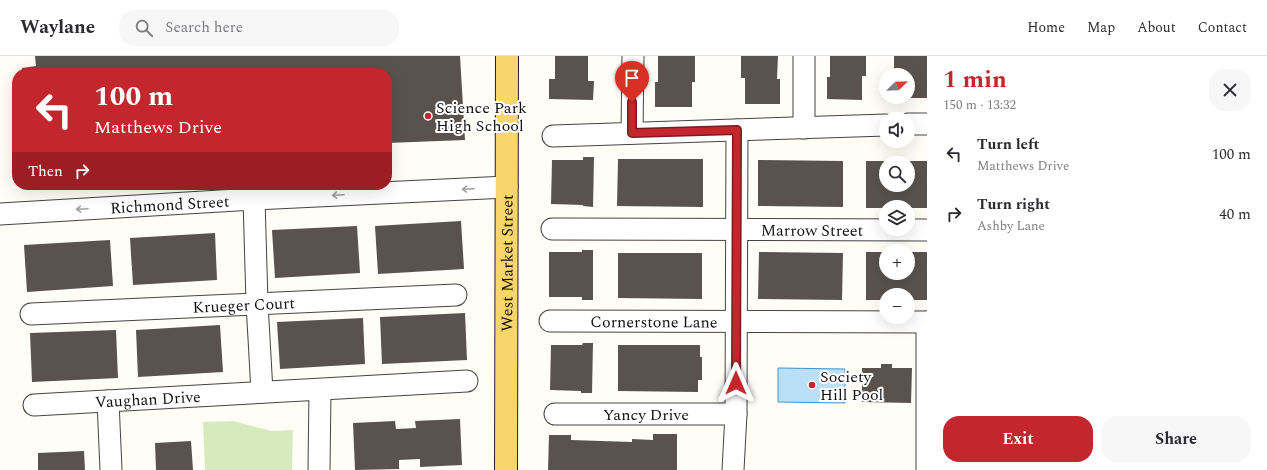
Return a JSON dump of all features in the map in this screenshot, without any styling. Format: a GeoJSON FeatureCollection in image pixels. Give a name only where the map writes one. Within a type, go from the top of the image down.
{"type":"FeatureCollection","features":[{"type":"Feature","properties":{"kind":"main road","name":"West Market Street"},"geometry":{"type":"LineString","coordinates":[[506,470],[507,56]]}},
{"type":"Feature","properties":{"kind":"street"},"geometry":{"type":"LineString","coordinates":[[632,133],[633,56]]}},
{"type":"Feature","properties":{"kind":"street"},"geometry":{"type":"LineString","coordinates":[[804,56],[804,128]]}},
{"type":"Feature","properties":{"kind":"street"},"geometry":{"type":"LineString","coordinates":[[915,124],[927,124]]}},
{"type":"Feature","properties":{"kind":"street"},"geometry":{"type":"LineString","coordinates":[[552,136],[879,125]]}},
{"type":"Feature","properties":{"kind":"street"},"geometry":{"type":"LineString","coordinates":[[733,470],[736,414],[737,130]]}},
{"type":"Feature","properties":{"kind":"street","name":"Richmond Street"},"geometry":{"type":"LineString","coordinates":[[0,214],[254,199],[507,187]]}},
{"type":"Feature","properties":{"kind":"street"},"geometry":{"type":"LineString","coordinates":[[254,199],[257,303],[262,392]]}},
{"type":"Feature","properties":{"kind":"street","name":"Marrow Street"},"geometry":{"type":"LineString","coordinates":[[552,229],[927,230]]}},
{"type":"Feature","properties":{"kind":"street","name":"Krueger Court"},"geometry":{"type":"LineString","coordinates":[[31,314],[456,295]]}},
{"type":"Feature","properties":{"kind":"street","name":"Cornerstone Lane"},"geometry":{"type":"LineString","coordinates":[[550,322],[927,322]]}},
{"type":"Feature","properties":{"kind":"street"},"geometry":{"type":"LineString","coordinates":[[927,322],[927,470]]}},
{"type":"Feature","properties":{"kind":"street","name":"Vaughan Drive"},"geometry":{"type":"LineString","coordinates":[[34,405],[467,381]]}},
{"type":"Feature","properties":{"kind":"street"},"geometry":{"type":"LineString","coordinates":[[319,470],[320,390]]}},
{"type":"Feature","properties":{"kind":"street"},"geometry":{"type":"LineString","coordinates":[[108,401],[112,470]]}},
{"type":"Feature","properties":{"kind":"street","name":"Yancy Drive"},"geometry":{"type":"LineString","coordinates":[[555,414],[736,414]]}},
{"type":"Feature","properties":{"kind":"green space"},"geometry":{"type":"Polygon","coordinates":[[[233,421],[271,431],[293,430],[292,470],[205,470],[203,422],[233,421]]]}},
{"type":"Feature","properties":{"kind":"water","name":"Society Hill Pool"},"geometry":{"type":"Polygon","coordinates":[[[778,368],[845,369],[845,403],[778,402],[778,368]]]}},
{"type":"Feature","properties":{"kind":"building","name":"Science Park High School"},"geometry":{"type":"Polygon","coordinates":[[[35,56],[460,56],[465,140],[392,143],[392,68],[22,68],[36,66],[35,56]]]}},
{"type":"Feature","properties":{"kind":"building"},"geometry":{"type":"Polygon","coordinates":[[[555,56],[588,56],[588,81],[594,81],[593,100],[549,99],[549,79],[555,79],[555,56]]]}},
{"type":"Feature","properties":{"kind":"building"},"geometry":{"type":"Polygon","coordinates":[[[658,56],[695,56],[695,82],[692,82],[692,107],[655,107],[655,82],[658,82],[658,56]]]}},
{"type":"Feature","properties":{"kind":"building"},"geometry":{"type":"Polygon","coordinates":[[[741,56],[778,56],[777,79],[780,79],[780,104],[745,104],[745,78],[741,78],[741,56]]]}},
{"type":"Feature","properties":{"kind":"building"},"geometry":{"type":"Polygon","coordinates":[[[830,56],[866,56],[866,76],[862,76],[862,100],[827,99],[827,77],[830,77],[830,56]]]}},
{"type":"Feature","properties":{"kind":"building"},"geometry":{"type":"Polygon","coordinates":[[[894,56],[927,56],[927,98],[915,98],[915,68],[894,68],[894,56]]]}},
{"type":"Feature","properties":{"kind":"building"},"geometry":{"type":"Polygon","coordinates":[[[583,157],[594,157],[593,207],[583,205],[551,204],[552,160],[583,160],[583,157]]]}},
{"type":"Feature","properties":{"kind":"building"},"geometry":{"type":"Polygon","coordinates":[[[618,159],[703,159],[703,207],[617,206],[618,159]]]}},
{"type":"Feature","properties":{"kind":"building"},"geometry":{"type":"Polygon","coordinates":[[[758,160],[843,161],[843,207],[758,206],[758,160]]]}},
{"type":"Feature","properties":{"kind":"building"},"geometry":{"type":"Polygon","coordinates":[[[866,161],[879,161],[879,192],[915,192],[915,161],[927,161],[927,208],[915,208],[915,200],[879,200],[879,208],[866,208],[866,161]]]}},
{"type":"Feature","properties":{"kind":"building"},"geometry":{"type":"Polygon","coordinates":[[[461,221],[464,269],[378,274],[375,226],[461,221]]]}},
{"type":"Feature","properties":{"kind":"building"},"geometry":{"type":"Polygon","coordinates":[[[357,226],[360,273],[275,278],[272,230],[357,226]]]}},
{"type":"Feature","properties":{"kind":"building"},"geometry":{"type":"Polygon","coordinates":[[[215,233],[217,280],[133,285],[130,238],[215,233]]]}},
{"type":"Feature","properties":{"kind":"building"},"geometry":{"type":"Polygon","coordinates":[[[110,240],[113,286],[27,292],[24,245],[110,240]]]}},
{"type":"Feature","properties":{"kind":"building"},"geometry":{"type":"Polygon","coordinates":[[[582,250],[593,250],[593,300],[582,300],[582,297],[549,297],[549,252],[582,252],[582,250]]]}},
{"type":"Feature","properties":{"kind":"building"},"geometry":{"type":"Polygon","coordinates":[[[759,252],[843,253],[842,300],[758,299],[759,252]]]}},
{"type":"Feature","properties":{"kind":"building"},"geometry":{"type":"Polygon","coordinates":[[[866,252],[879,252],[879,280],[915,280],[915,252],[927,252],[927,300],[915,300],[915,288],[879,288],[879,300],[866,300],[866,252]]]}},
{"type":"Feature","properties":{"kind":"building"},"geometry":{"type":"Polygon","coordinates":[[[618,253],[702,253],[702,299],[618,298],[618,253]]]}},
{"type":"Feature","properties":{"kind":"building"},"geometry":{"type":"Polygon","coordinates":[[[465,313],[467,360],[382,364],[380,317],[465,313]]]}},
{"type":"Feature","properties":{"kind":"building"},"geometry":{"type":"Polygon","coordinates":[[[363,318],[365,364],[280,369],[277,322],[363,318]]]}},
{"type":"Feature","properties":{"kind":"building"},"geometry":{"type":"Polygon","coordinates":[[[220,325],[223,372],[138,377],[136,330],[220,325]]]}},
{"type":"Feature","properties":{"kind":"building"},"geometry":{"type":"Polygon","coordinates":[[[116,330],[118,378],[32,382],[30,333],[116,330]]]}},
{"type":"Feature","properties":{"kind":"building"},"geometry":{"type":"Polygon","coordinates":[[[583,343],[593,343],[592,393],[581,393],[581,391],[550,390],[551,345],[582,345],[583,343]]]}},
{"type":"Feature","properties":{"kind":"building"},"geometry":{"type":"Polygon","coordinates":[[[618,345],[700,345],[700,357],[702,357],[702,380],[698,380],[698,392],[618,391],[618,345]]]}},
{"type":"Feature","properties":{"kind":"building"},"geometry":{"type":"Polygon","coordinates":[[[881,364],[892,364],[892,368],[912,368],[911,403],[862,402],[862,368],[881,368],[881,364]]]}},
{"type":"Feature","properties":{"kind":"building"},"geometry":{"type":"Polygon","coordinates":[[[460,419],[462,465],[420,467],[420,459],[399,460],[399,469],[355,470],[353,423],[395,421],[396,429],[416,428],[415,421],[460,419]]]}},
{"type":"Feature","properties":{"kind":"building"},"geometry":{"type":"Polygon","coordinates":[[[653,434],[677,434],[677,470],[548,470],[549,435],[571,435],[571,440],[632,442],[632,439],[653,440],[653,434]]]}},
{"type":"Feature","properties":{"kind":"building"},"geometry":{"type":"Polygon","coordinates":[[[191,441],[193,470],[156,470],[155,443],[191,441]]]}},
{"type":"Feature","properties":{"kind":"building"},"geometry":{"type":"Polygon","coordinates":[[[84,451],[85,470],[38,470],[38,453],[84,451]]]}},
{"type":"Feature","properties":{"kind":"place","name":"Science Park High School"},"geometry":{"type":"Point","coordinates":[428,116]}},
{"type":"Feature","properties":{"kind":"place","name":"Society Hill Pool"},"geometry":{"type":"Point","coordinates":[812,385]}},
{"type":"Feature","properties":{"kind":"route"},"geometry":{"type":"LineString","coordinates":[[632,102],[632,133],[737,130],[736,383]]}}]}
